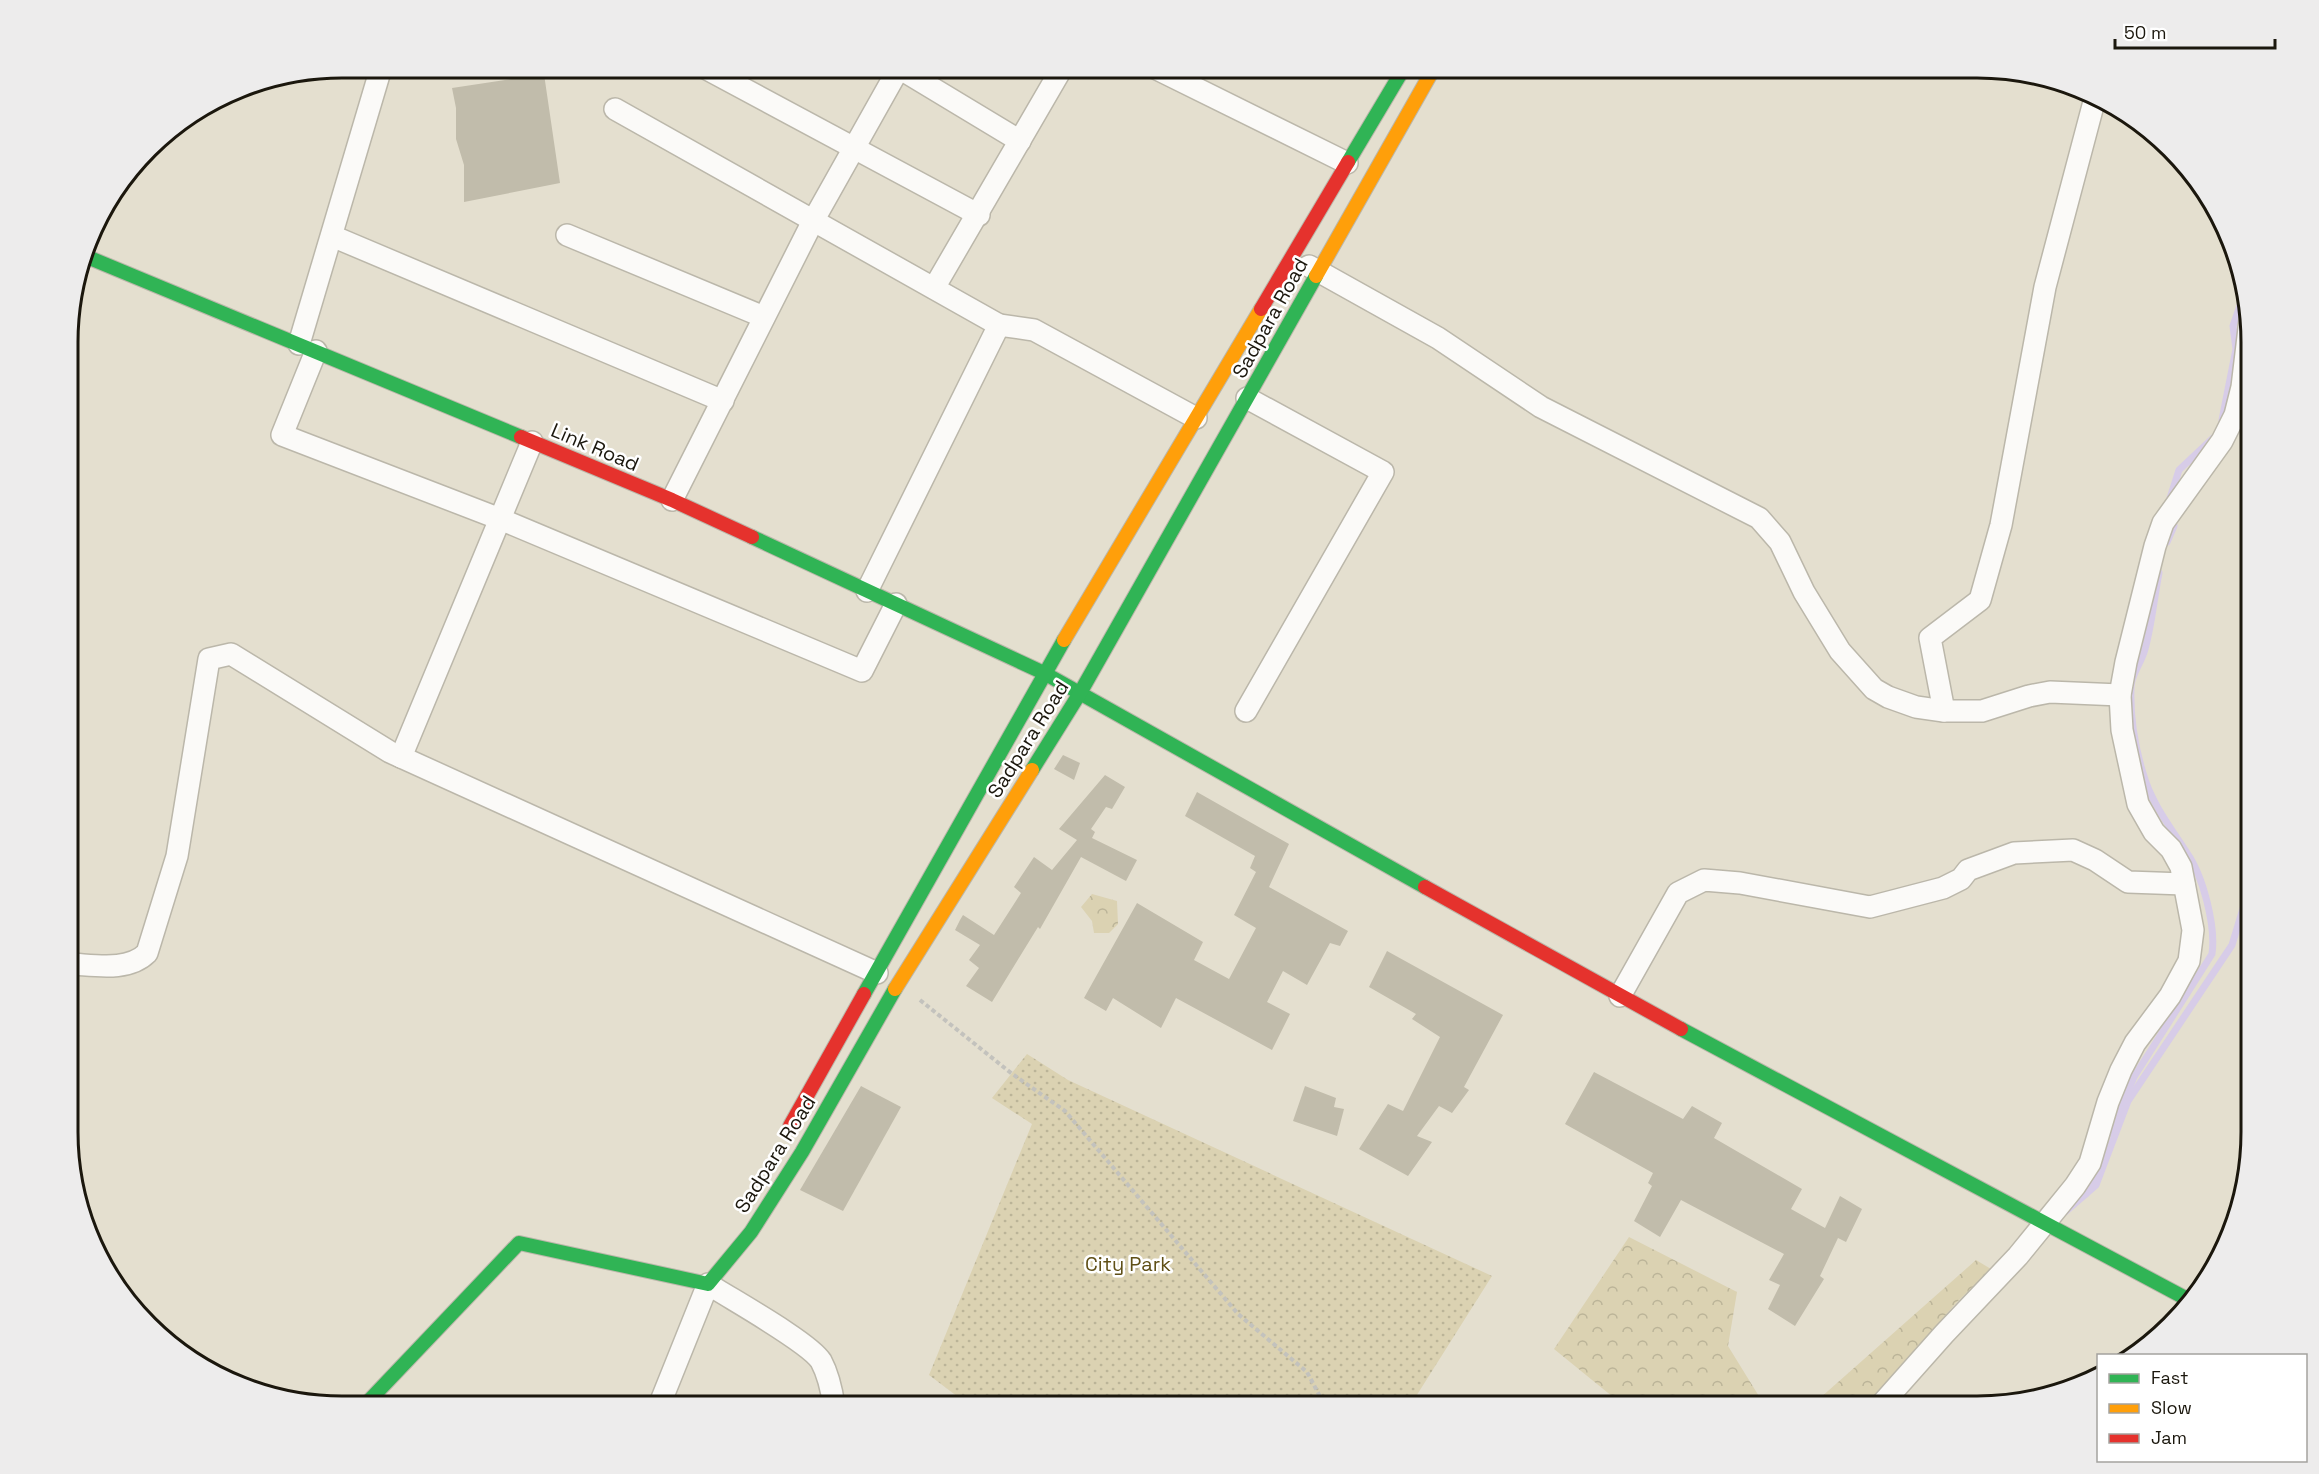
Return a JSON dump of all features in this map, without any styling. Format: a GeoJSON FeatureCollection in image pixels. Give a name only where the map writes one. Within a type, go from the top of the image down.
{"type":"FeatureCollection","features":[{"type":"Feature","properties":{"kind":"main road","name":"Sadpara Road"},"geometry":{"type":"LineString","coordinates":[[780,1144],[1044,673],[1398,78]]}},
{"type":"Feature","properties":{"kind":"main road","name":"Sadpara Road"},"geometry":{"type":"LineString","coordinates":[[750,1232],[802,1152],[898,982],[1080,693],[1428,78]]}},
{"type":"Feature","properties":{"kind":"main road","name":"Link Road"},"geometry":{"type":"LineString","coordinates":[[91,259],[672,500],[1044,673],[1620,996],[2184,1297]]}},
{"type":"Feature","properties":{"kind":"main road","name":"Sadpara Road"},"geometry":{"type":"LineString","coordinates":[[750,1232],[769,1177]]}},
{"type":"Feature","properties":{"kind":"main road"},"geometry":{"type":"LineString","coordinates":[[374,1396],[519,1243],[708,1284],[750,1232]]}},
{"type":"Feature","properties":{"kind":"street"},"geometry":{"type":"LineString","coordinates":[[378,78],[332,236],[307,348],[282,435],[500,519],[861,670],[896,604]]}},
{"type":"Feature","properties":{"kind":"street"},"geometry":{"type":"LineString","coordinates":[[724,78],[979,215]]}},
{"type":"Feature","properties":{"kind":"street"},"geometry":{"type":"LineString","coordinates":[[672,500],[813,221],[856,149],[894,78]]}},
{"type":"Feature","properties":{"kind":"street"},"geometry":{"type":"LineString","coordinates":[[916,78],[1020,141]]}},
{"type":"Feature","properties":{"kind":"street"},"geometry":{"type":"LineString","coordinates":[[934,288],[979,215],[1056,78]]}},
{"type":"Feature","properties":{"kind":"street"},"geometry":{"type":"LineString","coordinates":[[1175,78],[1347,163]]}},
{"type":"Feature","properties":{"kind":"street"},"geometry":{"type":"LineString","coordinates":[[1944,711],[1929,638],[1980,600],[2001,525],[2045,287],[2093,105]]}},
{"type":"Feature","properties":{"kind":"street"},"geometry":{"type":"LineString","coordinates":[[615,109],[999,325],[1034,330],[1196,418]]}},
{"type":"Feature","properties":{"kind":"street"},"geometry":{"type":"LineString","coordinates":[[567,235],[765,317]]}},
{"type":"Feature","properties":{"kind":"street"},"geometry":{"type":"LineString","coordinates":[[332,236],[723,400]]}},
{"type":"Feature","properties":{"kind":"street"},"geometry":{"type":"LineString","coordinates":[[1291,257],[1438,338],[1541,407],[1759,518],[1780,542],[1804,592],[1856,671],[1874,689],[1888,697],[1916,707],[1944,711],[1982,711],[2050,692],[2120,695]]}},
{"type":"Feature","properties":{"kind":"street"},"geometry":{"type":"LineString","coordinates":[[867,591],[999,325]]}},
{"type":"Feature","properties":{"kind":"street"},"geometry":{"type":"LineString","coordinates":[[1889,1396],[2018,1256],[2075,1186],[2090,1163],[2108,1102],[2121,1070],[2135,1043],[2170,996],[2189,961],[2193,930],[2181,867],[2171,849],[2154,832],[2138,804],[2122,730],[2120,695],[2126,662],[2163,523],[2222,441],[2235,415],[2241,391]]}},
{"type":"Feature","properties":{"kind":"street"},"geometry":{"type":"LineString","coordinates":[[1246,711],[1383,472],[1247,398]]}},
{"type":"Feature","properties":{"kind":"street"},"geometry":{"type":"LineString","coordinates":[[401,757],[532,442]]}},
{"type":"Feature","properties":{"kind":"street"},"geometry":{"type":"LineString","coordinates":[[78,964],[113,966],[135,962],[147,953],[177,856],[209,659],[231,654],[401,757],[877,973]]}},
{"type":"Feature","properties":{"kind":"street"},"geometry":{"type":"LineString","coordinates":[[1620,996],[1677,893],[1691,884],[1704,880],[1740,883],[1870,907],[1890,904],[1944,888],[1961,879],[1968,870],[2014,853],[2073,850],[2128,882],[2184,884]]}},
{"type":"Feature","properties":{"kind":"street"},"geometry":{"type":"LineString","coordinates":[[663,1396],[708,1284],[805,1346],[820,1360],[832,1396]]}},
{"type":"Feature","properties":{"kind":"path"},"geometry":{"type":"LineString","coordinates":[[898,982],[1011,1073],[1065,1111],[1238,1314],[1307,1372],[1320,1396]]}},
{"type":"Feature","properties":{"kind":"green space"},"geometry":{"type":"Polygon","coordinates":[[[1092,894],[1117,901],[1118,924],[1109,933],[1094,933],[1092,921],[1081,907],[1092,894]]]}},
{"type":"Feature","properties":{"kind":"green space","name":"City Park"},"geometry":{"type":"Polygon","coordinates":[[[1027,1054],[1068,1080],[1492,1276],[1416,1396],[957,1396],[929,1375],[1032,1124],[992,1098],[1027,1054]]]}},
{"type":"Feature","properties":{"kind":"green space"},"geometry":{"type":"Polygon","coordinates":[[[1629,1237],[1737,1292],[1728,1346],[1759,1396],[1612,1396],[1554,1349],[1629,1237]]]}},
{"type":"Feature","properties":{"kind":"green space"},"geometry":{"type":"Polygon","coordinates":[[[1976,1260],[1991,1269],[1956,1303],[1877,1396],[1822,1396],[1976,1260]]]}},
{"type":"Feature","properties":{"kind":"building"},"geometry":{"type":"Polygon","coordinates":[[[518,78],[545,78],[560,183],[464,202],[464,165],[456,139],[456,108],[452,88],[518,78]]]}},
{"type":"Feature","properties":{"kind":"building"},"geometry":{"type":"Polygon","coordinates":[[[1063,755],[1080,763],[1074,780],[1054,769],[1063,755]]]}},
{"type":"Feature","properties":{"kind":"building"},"geometry":{"type":"Polygon","coordinates":[[[1105,775],[1125,787],[1112,809],[1106,807],[1091,829],[1095,832],[1092,838],[1137,860],[1126,881],[1081,857],[1040,929],[1038,927],[992,1002],[966,986],[979,968],[969,960],[980,945],[955,930],[963,915],[994,935],[1021,893],[1014,887],[1034,857],[1052,870],[1077,840],[1059,829],[1105,775]]]}},
{"type":"Feature","properties":{"kind":"building"},"geometry":{"type":"Polygon","coordinates":[[[1197,792],[1289,844],[1269,887],[1348,931],[1340,946],[1330,943],[1307,985],[1283,971],[1267,1002],[1290,1014],[1272,1050],[1176,998],[1161,1028],[1113,998],[1106,1011],[1084,998],[1137,903],[1203,942],[1194,960],[1229,979],[1256,928],[1234,915],[1256,872],[1250,868],[1255,856],[1185,816],[1197,792]]]}},
{"type":"Feature","properties":{"kind":"building"},"geometry":{"type":"Polygon","coordinates":[[[1387,951],[1503,1015],[1464,1087],[1469,1090],[1452,1113],[1439,1106],[1417,1136],[1432,1142],[1408,1176],[1359,1149],[1388,1104],[1403,1111],[1440,1037],[1412,1019],[1416,1014],[1369,987],[1387,951]]]}},
{"type":"Feature","properties":{"kind":"building"},"geometry":{"type":"Polygon","coordinates":[[[1594,1072],[1683,1119],[1692,1106],[1722,1123],[1714,1138],[1802,1189],[1791,1209],[1825,1228],[1840,1196],[1862,1209],[1846,1242],[1838,1238],[1820,1276],[1824,1279],[1795,1326],[1768,1309],[1780,1285],[1769,1280],[1784,1254],[1681,1200],[1660,1237],[1634,1221],[1652,1186],[1648,1183],[1653,1173],[1565,1124],[1594,1072]]]}},
{"type":"Feature","properties":{"kind":"building"},"geometry":{"type":"Polygon","coordinates":[[[861,1086],[901,1107],[843,1211],[800,1190],[861,1086]]]}},
{"type":"Feature","properties":{"kind":"building"},"geometry":{"type":"Polygon","coordinates":[[[1305,1086],[1336,1098],[1334,1107],[1344,1109],[1337,1136],[1293,1121],[1305,1086]]]}},
{"type":"Feature","properties":{"kind":"waterway"},"geometry":{"type":"LineString","coordinates":[[2222,420],[2236,349],[2233,326],[2239,308]]}},
{"type":"Feature","properties":{"kind":"waterway"},"geometry":{"type":"LineString","coordinates":[[2170,498],[2179,470],[2213,438]]}},
{"type":"Feature","properties":{"kind":"waterway"},"geometry":{"type":"LineString","coordinates":[[2167,542],[2174,526]]}},
{"type":"Feature","properties":{"kind":"waterway"},"geometry":{"type":"LineString","coordinates":[[2109,1133],[2134,1077],[2212,954],[2213,943],[2210,916],[2203,888],[2193,863],[2151,795],[2140,763],[2134,731],[2131,682],[2144,654],[2159,573]]}},
{"type":"Feature","properties":{"kind":"waterway"},"geometry":{"type":"LineString","coordinates":[[2065,1212],[2096,1185],[2128,1101],[2232,945],[2241,915]]}},
{"type":"Feature","properties":{"kind":"waterway"},"geometry":{"type":"LineString","coordinates":[[2086,1194],[2096,1169]]}},
{"type":"Feature","properties":{"kind":"traffic: fast"},"geometry":{"type":"LineString","coordinates":[[1348,162],[1398,78]]}},
{"type":"Feature","properties":{"kind":"traffic: fast"},"geometry":{"type":"LineString","coordinates":[[91,259],[521,437]]}},
{"type":"Feature","properties":{"kind":"traffic: fast"},"geometry":{"type":"LineString","coordinates":[[1032,770],[1080,693],[1316,276]]}},
{"type":"Feature","properties":{"kind":"traffic: fast"},"geometry":{"type":"LineString","coordinates":[[752,537],[1044,673],[1425,887]]}},
{"type":"Feature","properties":{"kind":"traffic: fast"},"geometry":{"type":"LineString","coordinates":[[864,994],[1064,640]]}},
{"type":"Feature","properties":{"kind":"traffic: fast"},"geometry":{"type":"LineString","coordinates":[[374,1396],[519,1243],[708,1284],[751,1232],[802,1152],[895,989]]}},
{"type":"Feature","properties":{"kind":"traffic: fast"},"geometry":{"type":"LineString","coordinates":[[1681,1029],[2184,1297]]}},
{"type":"Feature","properties":{"kind":"traffic: slow"},"geometry":{"type":"LineString","coordinates":[[1316,276],[1428,78]]}},
{"type":"Feature","properties":{"kind":"traffic: slow"},"geometry":{"type":"LineString","coordinates":[[1064,640],[1261,309]]}},
{"type":"Feature","properties":{"kind":"traffic: slow"},"geometry":{"type":"LineString","coordinates":[[895,989],[1032,770]]}},
{"type":"Feature","properties":{"kind":"traffic: jam"},"geometry":{"type":"LineString","coordinates":[[1261,309],[1348,162]]}},
{"type":"Feature","properties":{"kind":"traffic: jam"},"geometry":{"type":"LineString","coordinates":[[521,437],[672,500],[752,537]]}},
{"type":"Feature","properties":{"kind":"traffic: jam"},"geometry":{"type":"LineString","coordinates":[[1425,887],[1681,1029]]}},
{"type":"Feature","properties":{"kind":"traffic: jam"},"geometry":{"type":"LineString","coordinates":[[790,1126],[864,994]]}}]}
